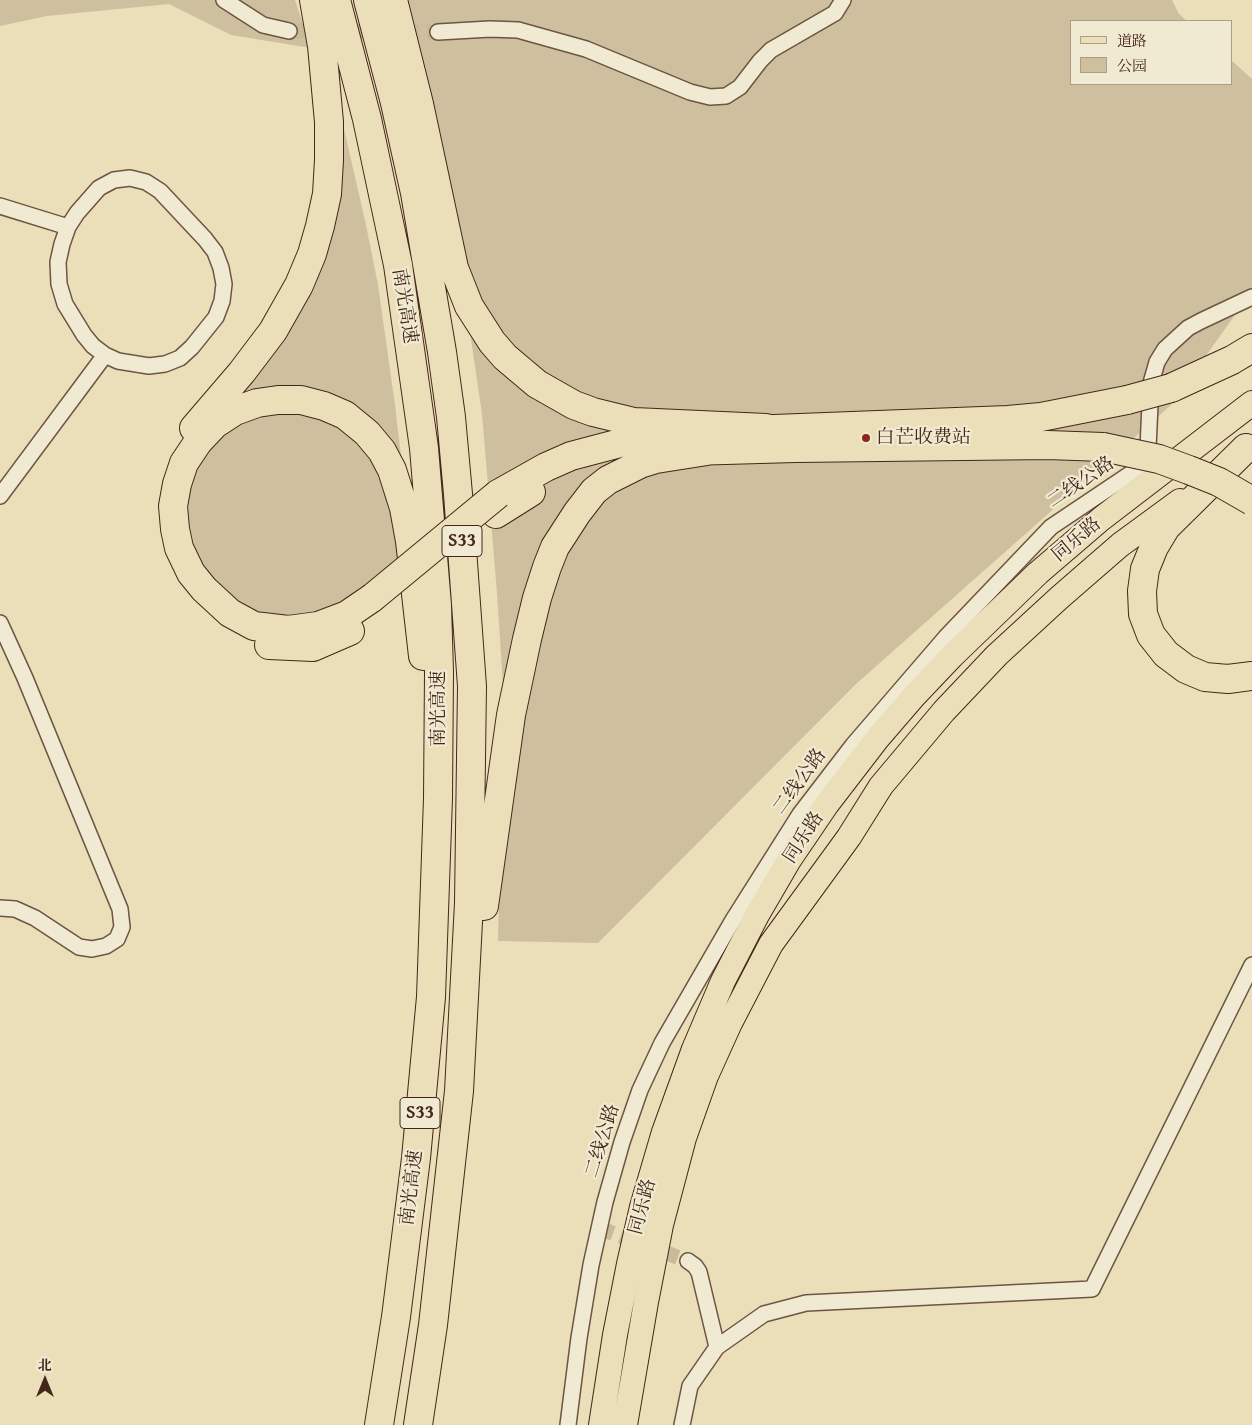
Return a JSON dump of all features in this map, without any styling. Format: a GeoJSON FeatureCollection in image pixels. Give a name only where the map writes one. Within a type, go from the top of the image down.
{"type":"FeatureCollection","features":[{"type":"Feature","properties":{"kind":"highway"},"geometry":{"type":"LineString","coordinates":[[314,0],[322,46],[329,122],[328,177],[320,226],[312,254],[299,285],[273,331],[194,428],[172,460],[164,475],[158,498],[158,520],[162,543],[175,578],[186,597],[213,623],[240,638],[276,647],[313,647],[348,633],[375,606],[498,504],[546,467],[598,448],[651,438],[766,428],[964,422],[1041,417],[1127,400],[1171,388],[1232,360],[1252,348]]}},
{"type":"Feature","properties":{"kind":"highway","name":"南光高速"},"geometry":{"type":"LineString","coordinates":[[336,0],[367,119],[396,256],[424,448],[437,605],[439,672],[438,798],[430,1016],[416,1158],[396,1317],[379,1425]]}},
{"type":"Feature","properties":{"kind":"highway","name":"南光高速"},"geometry":{"type":"LineString","coordinates":[[368,0],[415,192],[430,277],[451,417],[466,586],[472,686],[469,903],[459,1091],[433,1325],[418,1425]]}},
{"type":"Feature","properties":{"kind":"highway"},"geometry":{"type":"LineString","coordinates":[[393,0],[419,104],[454,268],[469,306],[492,342],[510,362],[537,384],[574,405],[593,412],[634,422],[766,428]]}},
{"type":"Feature","properties":{"kind":"highway"},"geometry":{"type":"LineString","coordinates":[[375,606],[318,626],[288,630],[254,626],[230,613],[204,589],[191,573],[179,548],[173,506],[177,484],[184,463],[198,442],[215,424],[236,411],[257,403],[301,400],[324,406],[345,416],[367,432],[382,451],[397,484],[410,541],[438,798]]}},
{"type":"Feature","properties":{"kind":"highway"},"geometry":{"type":"LineString","coordinates":[[964,422],[1043,427],[1104,441],[1159,459],[1219,482],[1252,502]]}},
{"type":"Feature","properties":{"kind":"highway"},"geometry":{"type":"LineString","coordinates":[[498,504],[596,464],[651,452],[679,450],[1048,445],[1104,441],[1157,447],[1212,468],[1252,489]]}},
{"type":"Feature","properties":{"kind":"highway"},"geometry":{"type":"LineString","coordinates":[[1249,445],[1166,526],[1154,547],[1145,569],[1142,590],[1143,614],[1151,635],[1166,654],[1186,669],[1205,677],[1228,679],[1252,676]]}},
{"type":"Feature","properties":{"kind":"highway"},"geometry":{"type":"LineString","coordinates":[[459,1091],[492,842],[512,715],[527,640],[546,567],[555,547],[577,513],[594,491],[608,480],[640,464],[656,459],[707,451]]}},
{"type":"Feature","properties":{"kind":"main road","name":"同乐路"},"geometry":{"type":"LineString","coordinates":[[601,1425],[614,1335],[629,1264],[642,1207],[664,1132],[694,1049],[724,981],[757,915],[789,860],[827,804],[877,739],[914,696],[959,650],[1038,573],[1101,519],[1252,403]]}},
{"type":"Feature","properties":{"kind":"main road","name":"同乐路"},"geometry":{"type":"LineString","coordinates":[[625,1425],[661,1226],[684,1138],[706,1076],[730,1023],[772,944],[849,836],[881,786],[944,711],[997,654],[1120,546],[1249,445]]}},
{"type":"Feature","properties":{"kind":"street"},"geometry":{"type":"LineString","coordinates":[[224,0],[263,26],[289,31]]}},
{"type":"Feature","properties":{"kind":"street"},"geometry":{"type":"LineString","coordinates":[[438,32],[490,29],[518,30],[586,49],[690,92],[710,98],[726,96],[740,87],[771,50],[834,13],[844,0]]}},
{"type":"Feature","properties":{"kind":"street"},"geometry":{"type":"LineString","coordinates":[[130,178],[146,182],[160,191],[215,252],[224,284],[222,301],[216,317],[192,347],[180,358],[165,364],[149,366],[118,361],[105,355],[84,336],[66,304],[59,284],[58,262],[68,227],[77,213],[99,188],[114,180],[130,178]]}},
{"type":"Feature","properties":{"kind":"street"},"geometry":{"type":"LineString","coordinates":[[0,206],[68,227]]}},
{"type":"Feature","properties":{"kind":"street","name":"二线公路"},"geometry":{"type":"LineString","coordinates":[[568,1425],[591,1265],[605,1202],[622,1142],[640,1090],[662,1043],[733,920],[800,814],[858,738],[939,644],[1051,527],[1133,472],[1144,462],[1148,448],[1151,383],[1157,362],[1165,349],[1188,328],[1252,297]]}},
{"type":"Feature","properties":{"kind":"street"},"geometry":{"type":"LineString","coordinates":[[0,496],[105,355]]}},
{"type":"Feature","properties":{"kind":"street"},"geometry":{"type":"LineString","coordinates":[[0,623],[26,678],[120,908],[122,927],[117,939],[106,946],[92,949],[79,947],[35,918],[15,909],[0,908]]}},
{"type":"Feature","properties":{"kind":"street"},"geometry":{"type":"LineString","coordinates":[[682,1425],[690,1386],[717,1347],[764,1314],[806,1303],[1092,1289],[1252,965]]}},
{"type":"Feature","properties":{"kind":"street"},"geometry":{"type":"LineString","coordinates":[[688,1261],[699,1272],[717,1347]]}},
{"type":"Feature","properties":{"kind":"green space"},"geometry":{"type":"Polygon","coordinates":[[[0,0],[295,0],[311,48],[231,35],[169,4],[47,16],[0,26],[0,0]]]}},
{"type":"Feature","properties":{"kind":"green space"},"geometry":{"type":"Polygon","coordinates":[[[401,0],[1172,0],[1179,14],[1186,20],[1070,20],[1070,85],[1232,85],[1232,61],[1252,79],[1252,291],[1171,405],[856,684],[598,943],[498,941],[503,685],[482,414],[461,271],[401,0]]]}},
{"type":"Feature","properties":{"kind":"green space"},"geometry":{"type":"Polygon","coordinates":[[[339,107],[378,285],[402,465],[374,423],[232,400],[297,314],[339,107]]]}},
{"type":"Feature","properties":{"kind":"green space"},"geometry":{"type":"Polygon","coordinates":[[[300,412],[339,425],[359,441],[372,458],[386,488],[400,560],[341,604],[315,615],[288,618],[258,615],[237,603],[201,567],[190,544],[185,506],[195,468],[207,449],[223,433],[241,422],[260,414],[300,412]]]}},
{"type":"Feature","properties":{"kind":"tunnel"},"geometry":{"type":"LineString","coordinates":[[289,31],[438,32]]}},
{"type":"Feature","properties":{"kind":"tunnel"},"geometry":{"type":"LineString","coordinates":[[599,1228],[688,1261]]}},
{"type":"Feature","properties":{"kind":"place","name":"白芒收费站"},"geometry":{"type":"Point","coordinates":[866,438]}}]}
